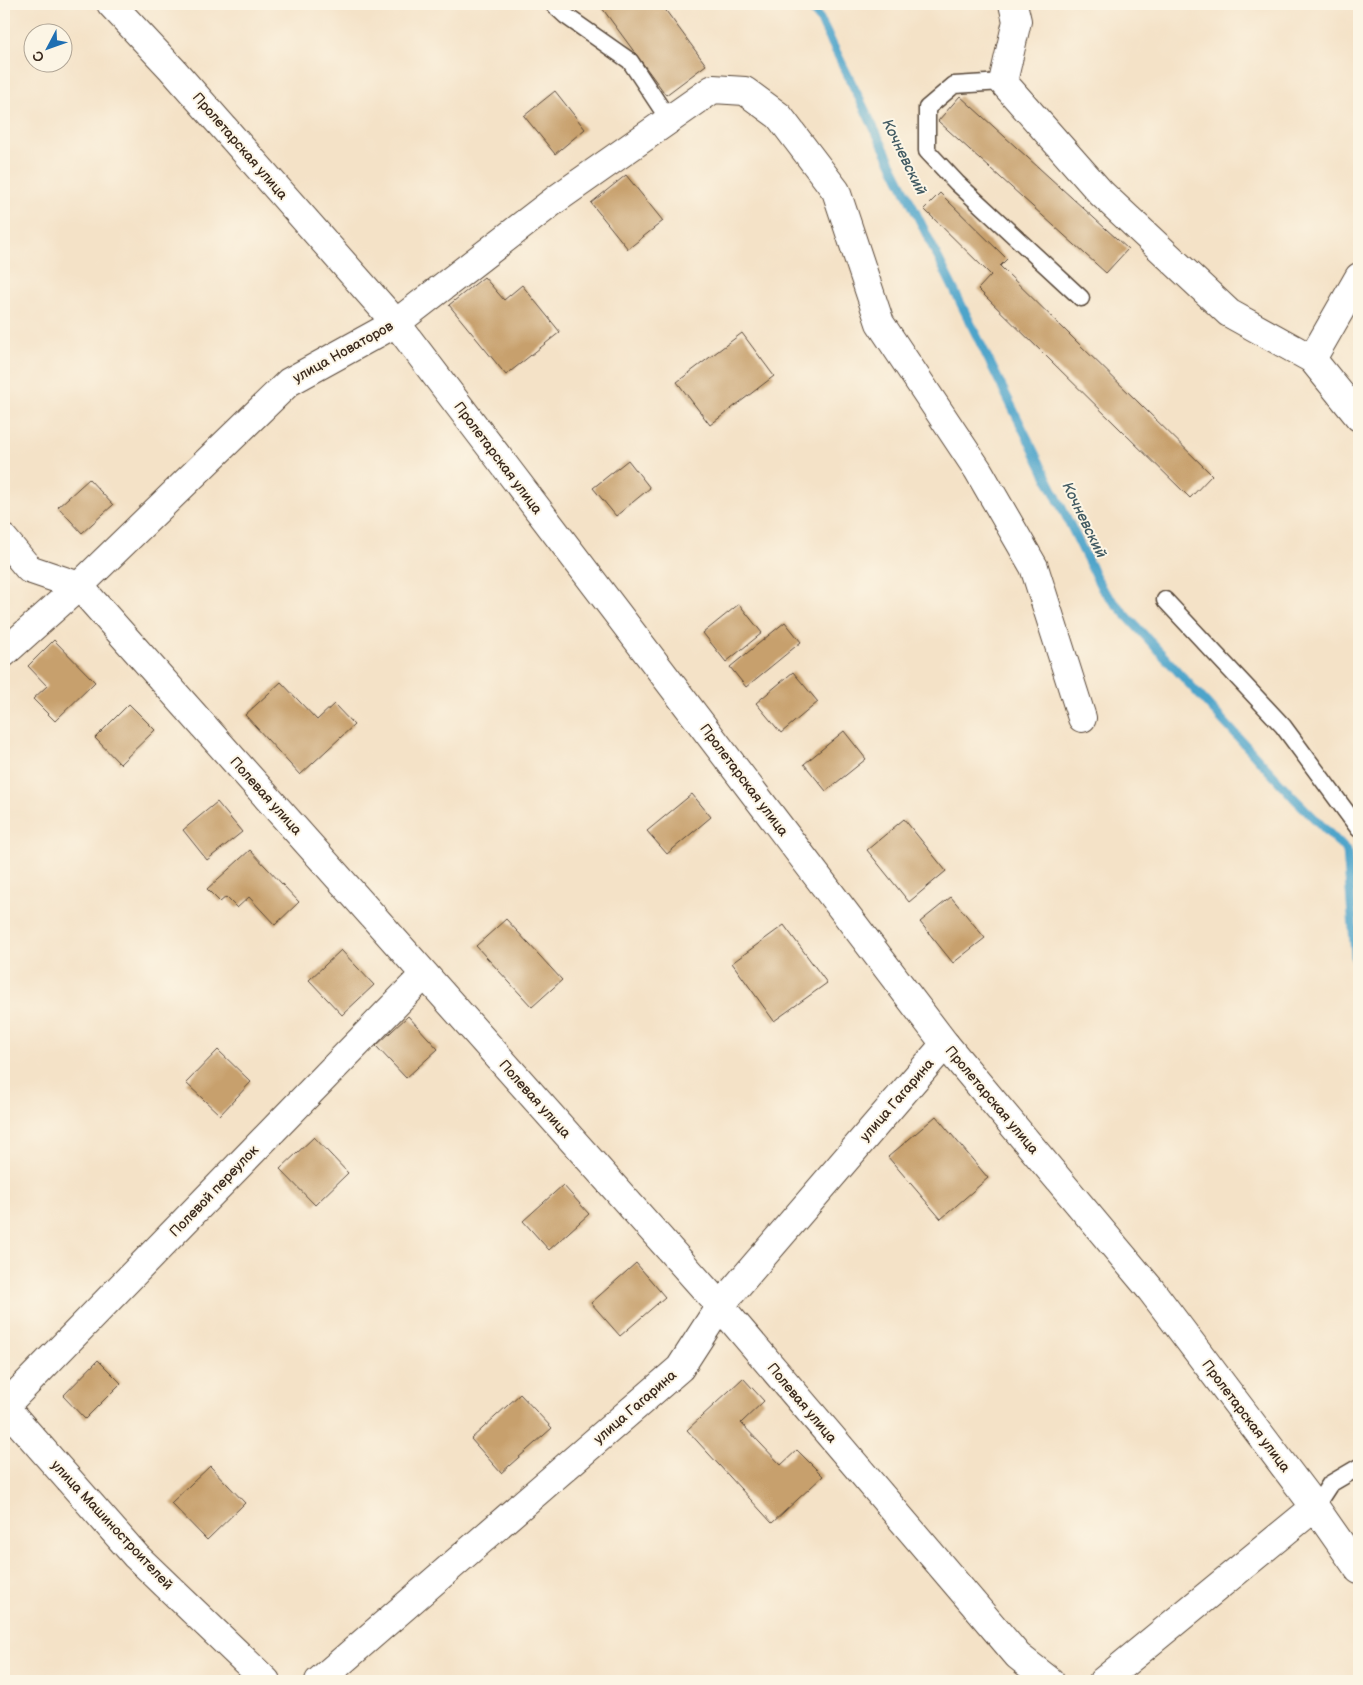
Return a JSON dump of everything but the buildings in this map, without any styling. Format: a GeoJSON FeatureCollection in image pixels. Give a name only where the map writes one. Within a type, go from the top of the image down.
{"type":"FeatureCollection","features":[{"type":"Feature","properties":{"kind":"street","name":"Пролетарская улица"},"geometry":{"type":"LineString","coordinates":[[111,4],[172,69],[396,323],[945,1044],[1151,1290],[1359,1570]]}},
{"type":"Feature","properties":{"kind":"street"},"geometry":{"type":"LineString","coordinates":[[1013,4],[1017,21],[1003,82],[1101,193],[1229,313],[1312,359],[1359,417]]}},
{"type":"Feature","properties":{"kind":"street","name":"улица Новаторов"},"geometry":{"type":"LineString","coordinates":[[4,653],[79,586],[289,382],[396,323],[555,200],[713,88],[745,91],[779,116],[836,191],[880,323],[978,470],[1034,567],[1082,718]]}},
{"type":"Feature","properties":{"kind":"street"},"geometry":{"type":"LineString","coordinates":[[1312,359],[1359,277]]}},
{"type":"Feature","properties":{"kind":"street","name":"Полевая улица"},"geometry":{"type":"LineString","coordinates":[[4,539],[30,568],[79,586],[720,1306],[1018,1656],[1050,1681]]}},
{"type":"Feature","properties":{"kind":"street","name":"Полевой переулок"},"geometry":{"type":"LineString","coordinates":[[4,1406],[424,975]]}},
{"type":"Feature","properties":{"kind":"street","name":"улица Гагарина"},"geometry":{"type":"LineString","coordinates":[[318,1681],[680,1368],[720,1306],[945,1044]]}},
{"type":"Feature","properties":{"kind":"street","name":"улица Машиностроителей"},"geometry":{"type":"LineString","coordinates":[[4,1406],[136,1556],[266,1681]]}},
{"type":"Feature","properties":{"kind":"street"},"geometry":{"type":"LineString","coordinates":[[1103,1681],[1314,1507]]}},
{"type":"Feature","properties":{"kind":"lane"},"geometry":{"type":"LineString","coordinates":[[553,4],[566,16],[630,61],[669,120]]}},
{"type":"Feature","properties":{"kind":"lane"},"geometry":{"type":"LineString","coordinates":[[1003,82],[954,85],[927,108],[927,151],[957,183],[1081,298]]}},
{"type":"Feature","properties":{"kind":"lane"},"geometry":{"type":"LineString","coordinates":[[1164,600],[1283,726],[1359,829]]}},
{"type":"Feature","properties":{"kind":"lane"},"geometry":{"type":"LineString","coordinates":[[1314,1507],[1330,1484],[1359,1467]]}},
{"type":"Feature","properties":{"kind":"waterway","name":"Кочневский"},"geometry":{"type":"LineString","coordinates":[[807,4],[820,19],[1102,589],[1294,798],[1347,851],[1359,1007]]}}]}
